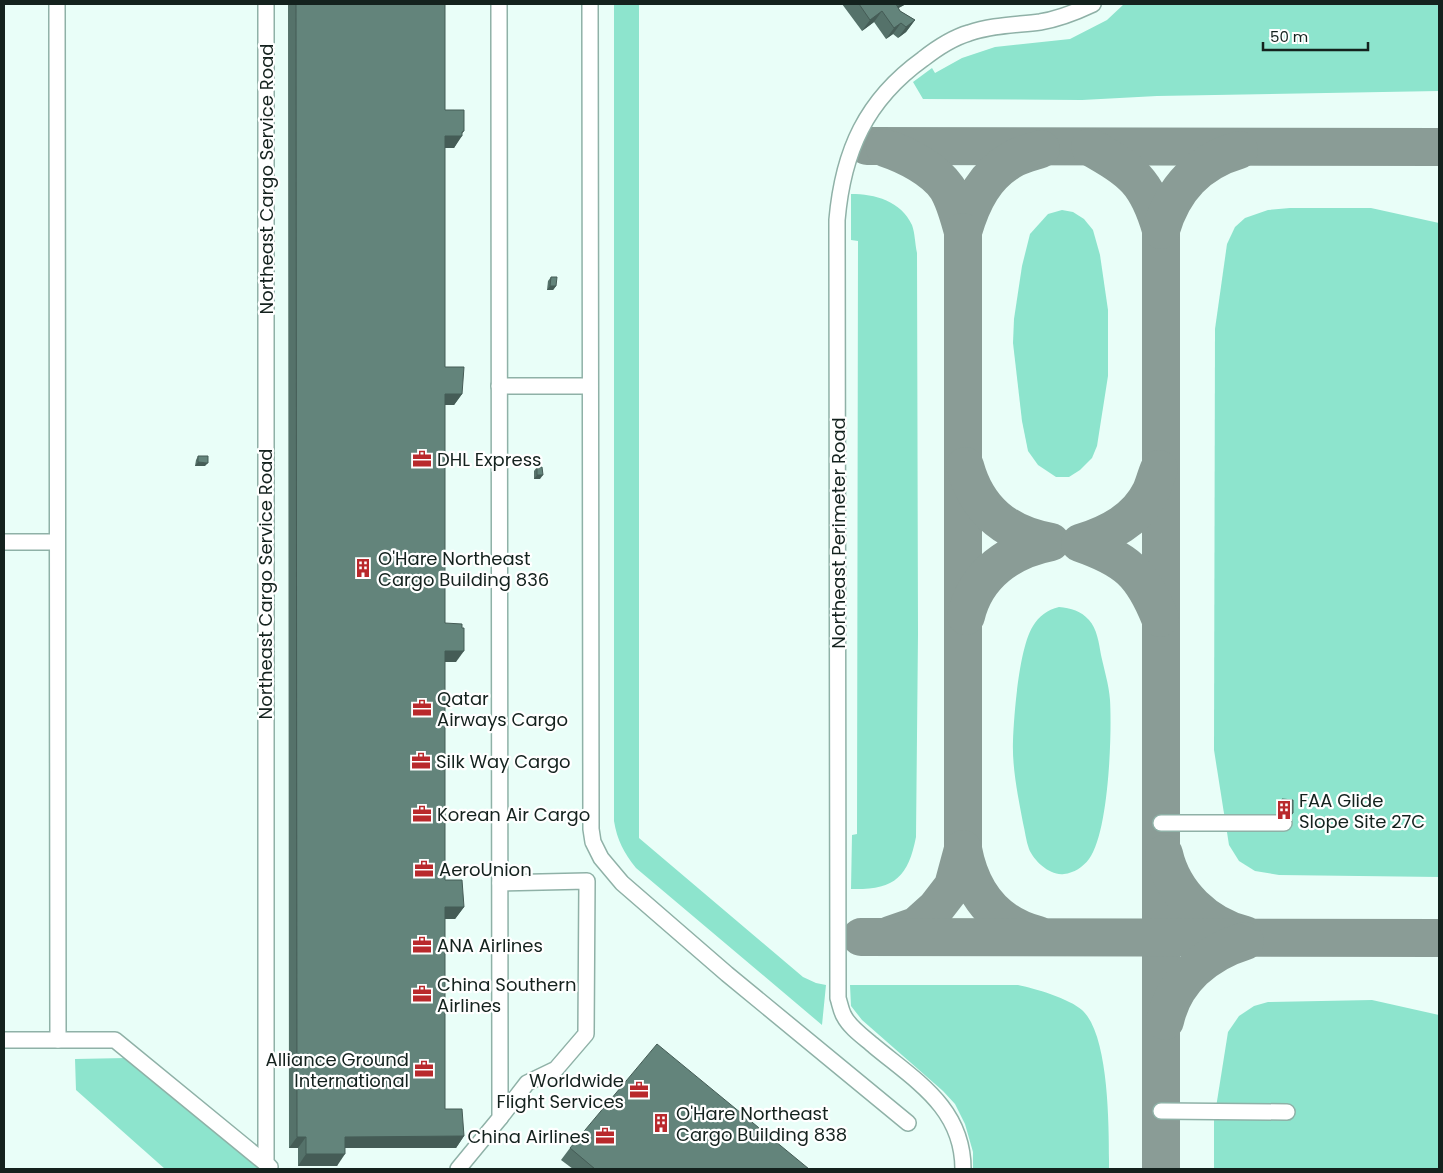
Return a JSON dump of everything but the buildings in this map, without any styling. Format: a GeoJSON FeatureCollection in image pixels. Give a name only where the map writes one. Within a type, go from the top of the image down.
{"type":"FeatureCollection","features":[{"type":"Feature","properties":{"kind":"street"},"geometry":{"type":"LineString","coordinates":[[56,4],[58,1040]]}},
{"type":"Feature","properties":{"kind":"street","name":"Northeast Cargo Service Road"},"geometry":{"type":"LineString","coordinates":[[266,4],[269,1166]]}},
{"type":"Feature","properties":{"kind":"street"},"geometry":{"type":"LineString","coordinates":[[499,4],[500,1118]]}},
{"type":"Feature","properties":{"kind":"street"},"geometry":{"type":"LineString","coordinates":[[590,4],[591,829],[593,842],[601,858],[615,877],[667,923],[908,1123]]}},
{"type":"Feature","properties":{"kind":"street","name":"Northeast Perimeter Road"},"geometry":{"type":"LineString","coordinates":[[963,1169],[963,1157],[957,1133],[947,1112],[934,1096],[860,1034],[845,1018],[838,998],[837,220],[840,192],[846,162],[857,136],[876,102],[903,73],[938,47],[968,33],[995,26],[1041,22],[1068,16],[1093,4]]}},
{"type":"Feature","properties":{"kind":"street"},"geometry":{"type":"LineString","coordinates":[[499,386],[590,386]]}},
{"type":"Feature","properties":{"kind":"street"},"geometry":{"type":"LineString","coordinates":[[4,542],[56,542]]}},
{"type":"Feature","properties":{"kind":"street"},"geometry":{"type":"LineString","coordinates":[[1161,823],[1284,823]]}},
{"type":"Feature","properties":{"kind":"street"},"geometry":{"type":"LineString","coordinates":[[458,1169],[527,1083],[556,1069],[586,1034],[587,881],[601,858]]}},
{"type":"Feature","properties":{"kind":"street"},"geometry":{"type":"LineString","coordinates":[[500,883],[587,881]]}},
{"type":"Feature","properties":{"kind":"street"},"geometry":{"type":"LineString","coordinates":[[4,1040],[115,1040],[269,1166]]}},
{"type":"Feature","properties":{"kind":"street"},"geometry":{"type":"LineString","coordinates":[[1161,1111],[1286,1112]]}},
{"type":"Feature","properties":{"kind":"green space"},"geometry":{"type":"Polygon","coordinates":[[[614,4],[639,4],[639,838],[803,977],[826,985],[822,1025],[636,868],[622,846],[615,828],[614,4]]]}},
{"type":"Feature","properties":{"kind":"green space"},"geometry":{"type":"Polygon","coordinates":[[[1124,4],[1439,4],[1439,91],[1157,96],[1082,100],[923,99],[913,82],[932,68],[935,73],[962,58],[995,47],[1070,39],[1107,20],[1124,4]]]}},
{"type":"Feature","properties":{"kind":"green space"},"geometry":{"type":"Polygon","coordinates":[[[851,194],[878,197],[901,210],[912,225],[917,253],[918,634],[916,837],[909,863],[897,879],[888,884],[866,889],[851,889],[852,835],[857,834],[858,241],[851,240],[851,194]]]}},
{"type":"Feature","properties":{"kind":"green space"},"geometry":{"type":"Polygon","coordinates":[[[1290,208],[1371,208],[1439,223],[1439,877],[1279,875],[1255,871],[1239,861],[1229,845],[1214,750],[1215,329],[1227,244],[1235,227],[1245,218],[1268,210],[1290,208]]]}},
{"type":"Feature","properties":{"kind":"green space"},"geometry":{"type":"Polygon","coordinates":[[[1062,210],[1073,212],[1084,219],[1093,230],[1100,255],[1108,310],[1108,376],[1097,446],[1092,458],[1080,470],[1069,477],[1056,477],[1038,465],[1028,451],[1022,421],[1013,343],[1014,319],[1022,266],[1030,234],[1048,214],[1062,210]]]}},
{"type":"Feature","properties":{"kind":"green space"},"geometry":{"type":"Polygon","coordinates":[[[1059,607],[1079,612],[1089,620],[1094,628],[1110,700],[1110,758],[1101,828],[1096,846],[1089,859],[1075,871],[1064,874],[1053,873],[1043,867],[1029,849],[1017,792],[1013,751],[1018,682],[1028,636],[1041,616],[1059,607]]]}},
{"type":"Feature","properties":{"kind":"green space"},"geometry":{"type":"Polygon","coordinates":[[[850,985],[1018,985],[1052,994],[1082,1010],[1091,1022],[1098,1040],[1103,1062],[1108,1109],[1109,1169],[973,1169],[973,1152],[965,1124],[955,1104],[943,1091],[862,1020],[851,1006],[850,985]]]}},
{"type":"Feature","properties":{"kind":"green space"},"geometry":{"type":"Polygon","coordinates":[[[1372,1000],[1439,1015],[1439,1169],[1214,1169],[1214,1120],[1228,1032],[1239,1016],[1254,1006],[1268,1002],[1372,1000]]]}},
{"type":"Feature","properties":{"kind":"green space"},"geometry":{"type":"Polygon","coordinates":[[[126,1058],[261,1169],[165,1169],[76,1090],[75,1059],[126,1058]]]}},
{"type":"Feature","properties":{"kind":"taxiway"},"geometry":{"type":"LineString","coordinates":[[867,146],[1439,147]]}},
{"type":"Feature","properties":{"kind":"taxiway"},"geometry":{"type":"LineString","coordinates":[[1090,147],[1117,163],[1136,179],[1150,200],[1161,230],[1161,1169]]}},
{"type":"Feature","properties":{"kind":"taxiway"},"geometry":{"type":"LineString","coordinates":[[885,148],[919,164],[941,181],[952,198],[963,232],[975,199],[995,172],[1015,158],[1041,149]]}},
{"type":"Feature","properties":{"kind":"taxiway"},"geometry":{"type":"LineString","coordinates":[[1161,230],[1172,202],[1189,179],[1211,162],[1239,150]]}},
{"type":"Feature","properties":{"kind":"taxiway"},"geometry":{"type":"LineString","coordinates":[[963,232],[963,849]]}},
{"type":"Feature","properties":{"kind":"taxiway"},"geometry":{"type":"LineString","coordinates":[[965,466],[977,495],[996,517],[1020,533],[1051,542],[1022,551],[997,566],[986,576],[978,588],[966,616]]}},
{"type":"Feature","properties":{"kind":"taxiway"},"geometry":{"type":"LineString","coordinates":[[1159,469],[1151,491],[1130,518],[1112,530],[1080,543],[1109,555],[1130,570],[1146,590],[1160,618]]}},
{"type":"Feature","properties":{"kind":"taxiway"},"geometry":{"type":"LineString","coordinates":[[890,935],[916,926],[936,908],[953,886],[963,849],[972,879],[987,904],[1009,923],[1038,935]]}},
{"type":"Feature","properties":{"kind":"taxiway"},"geometry":{"type":"LineString","coordinates":[[1164,854],[1168,869],[1175,882],[1193,906],[1217,924],[1245,935]]}},
{"type":"Feature","properties":{"kind":"taxiway"},"geometry":{"type":"LineString","coordinates":[[861,937],[1439,938]]}},
{"type":"Feature","properties":{"kind":"taxiway"},"geometry":{"type":"LineString","coordinates":[[1165,1021],[1169,1006],[1176,993],[1194,970],[1217,953],[1245,941]]}},
{"type":"Feature","properties":{"kind":"place","name":"DHL Express"},"geometry":{"type":"Point","coordinates":[422,459]}},
{"type":"Feature","properties":{"kind":"place","name":"O'Hare Northeast Cargo Building 836"},"geometry":{"type":"Point","coordinates":[363,568]}},
{"type":"Feature","properties":{"kind":"place","name":"Qatar Airways Cargo"},"geometry":{"type":"Point","coordinates":[422,708]}},
{"type":"Feature","properties":{"kind":"place","name":"Silk Way Cargo"},"geometry":{"type":"Point","coordinates":[421,761]}},
{"type":"Feature","properties":{"kind":"place","name":"FAA Glide Slope Site 27C"},"geometry":{"type":"Point","coordinates":[1284,810]}},
{"type":"Feature","properties":{"kind":"place","name":"Korean Air Cargo"},"geometry":{"type":"Point","coordinates":[422,814]}},
{"type":"Feature","properties":{"kind":"place","name":"AeroUnion"},"geometry":{"type":"Point","coordinates":[424,869]}},
{"type":"Feature","properties":{"kind":"place","name":"ANA Airlines"},"geometry":{"type":"Point","coordinates":[422,945]}},
{"type":"Feature","properties":{"kind":"place","name":"China Southern Airlines"},"geometry":{"type":"Point","coordinates":[422,994]}},
{"type":"Feature","properties":{"kind":"place","name":"Alliance Ground International"},"geometry":{"type":"Point","coordinates":[424,1069]}},
{"type":"Feature","properties":{"kind":"place","name":"Worldwide Flight Services"},"geometry":{"type":"Point","coordinates":[639,1090]}},
{"type":"Feature","properties":{"kind":"place","name":"O'Hare Northeast Cargo Building 838"},"geometry":{"type":"Point","coordinates":[661,1123]}},
{"type":"Feature","properties":{"kind":"place","name":"China Airlines"},"geometry":{"type":"Point","coordinates":[605,1136]}}]}
